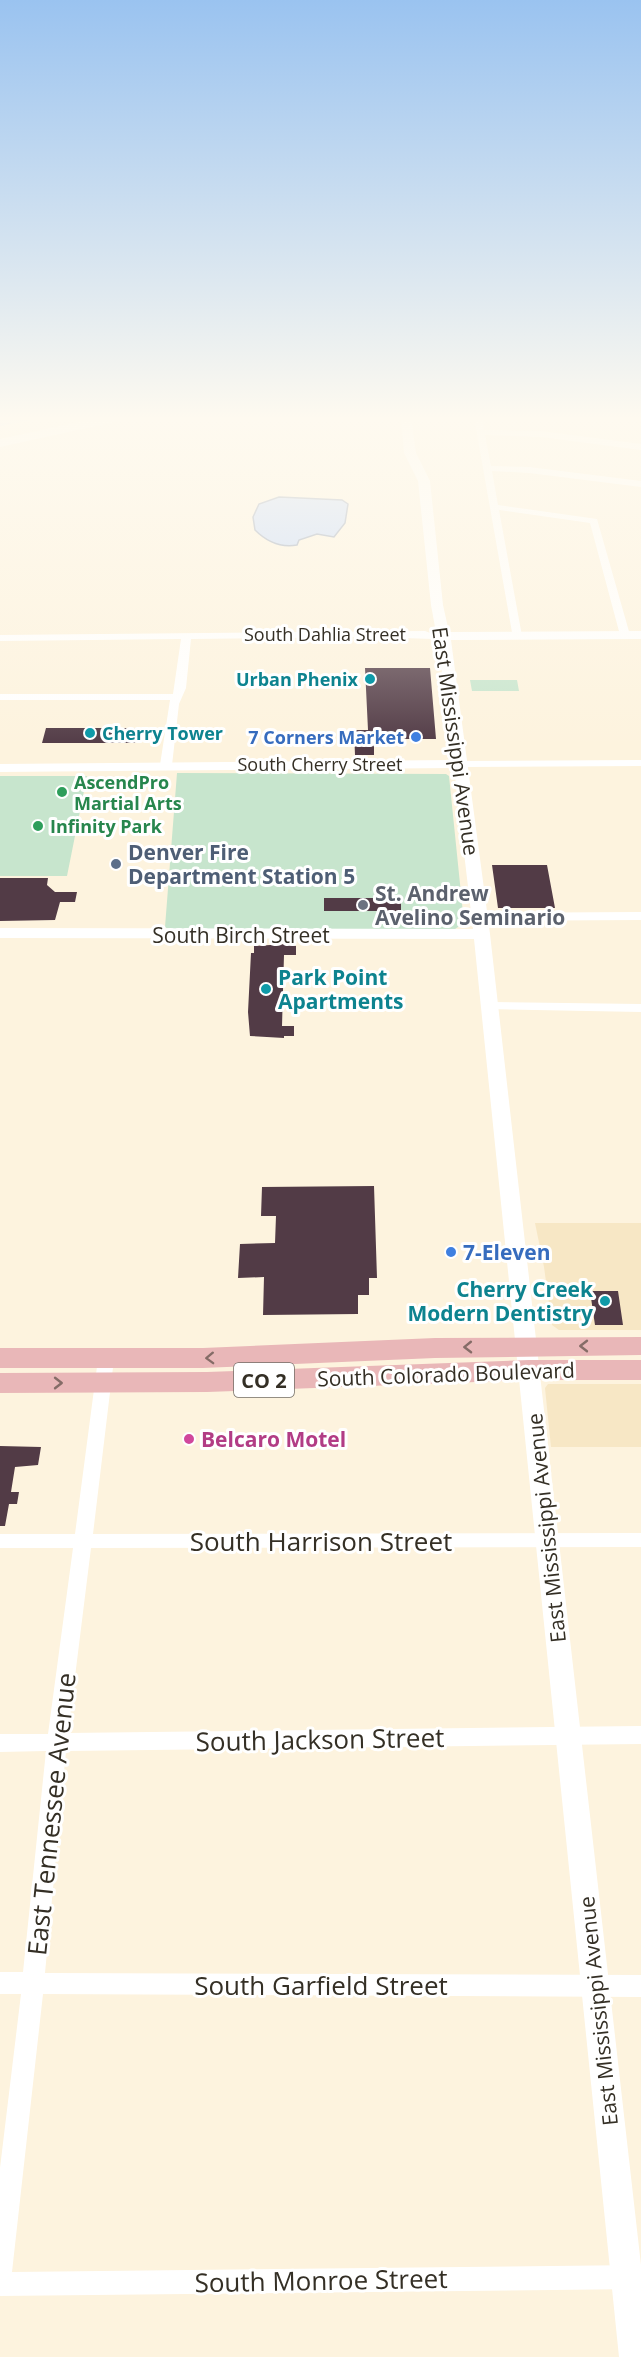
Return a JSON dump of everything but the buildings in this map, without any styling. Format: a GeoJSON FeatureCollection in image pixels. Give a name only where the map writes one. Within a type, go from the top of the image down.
{"type":"FeatureCollection","features":[{"type":"Feature","properties":{"kind":"main road","name":"South Colorado Boulevard"},"geometry":{"type":"LineString","coordinates":[[0,1358],[207,1382],[527,1358],[641,1346]]}},
{"type":"Feature","properties":{"kind":"main road","name":"South Colorado Boulevard"},"geometry":{"type":"LineString","coordinates":[[527,1358],[641,1370]]}},
{"type":"Feature","properties":{"kind":"main road","name":"South Colorado Boulevard"},"geometry":{"type":"LineString","coordinates":[[0,1383],[104,1371]]}},
{"type":"Feature","properties":{"kind":"street","name":"East Mississippi Avenue"},"geometry":{"type":"LineString","coordinates":[[429,527],[439,636],[460,764],[480,916],[595,1987],[634,2277],[635,2357]]}},
{"type":"Feature","properties":{"kind":"street"},"geometry":{"type":"LineString","coordinates":[[498,527],[517,636]]}},
{"type":"Feature","properties":{"kind":"street"},"geometry":{"type":"LineString","coordinates":[[596,527],[625,635]]}},
{"type":"Feature","properties":{"kind":"street","name":"South Dahlia Street"},"geometry":{"type":"LineString","coordinates":[[0,633],[173,633],[186,636]]}},
{"type":"Feature","properties":{"kind":"street","name":"South Dahlia Street"},"geometry":{"type":"LineString","coordinates":[[0,638],[216,636],[237,639],[641,635]]}},
{"type":"Feature","properties":{"kind":"street"},"geometry":{"type":"LineString","coordinates":[[166,765],[174,704],[181,688],[186,636]]}},
{"type":"Feature","properties":{"kind":"street"},"geometry":{"type":"LineString","coordinates":[[0,697],[177,697]]}},
{"type":"Feature","properties":{"kind":"street","name":"South Cherry Street"},"geometry":{"type":"LineString","coordinates":[[0,768],[641,763]]}},
{"type":"Feature","properties":{"kind":"street"},"geometry":{"type":"LineString","coordinates":[[480,916],[641,916]]}},
{"type":"Feature","properties":{"kind":"street","name":"South Birch Street"},"geometry":{"type":"LineString","coordinates":[[0,933],[482,934]]}},
{"type":"Feature","properties":{"kind":"street"},"geometry":{"type":"LineString","coordinates":[[490,1006],[641,1008]]}},
{"type":"Feature","properties":{"kind":"street","name":"East Tennessee Avenue"},"geometry":{"type":"LineString","coordinates":[[0,2271],[33,1983],[57,1743],[104,1371]]}},
{"type":"Feature","properties":{"kind":"street","name":"South Harrison Street"},"geometry":{"type":"LineString","coordinates":[[0,1541],[641,1540]]}},
{"type":"Feature","properties":{"kind":"street","name":"South Jackson Street"},"geometry":{"type":"LineString","coordinates":[[0,1743],[641,1735]]}},
{"type":"Feature","properties":{"kind":"street","name":"South Garfield Street"},"geometry":{"type":"LineString","coordinates":[[0,1983],[641,1986]]}},
{"type":"Feature","properties":{"kind":"street","name":"South Monroe Street"},"geometry":{"type":"LineString","coordinates":[[0,2284],[634,2277]]}},
{"type":"Feature","properties":{"kind":"shaded area"},"geometry":{"type":"Polygon","coordinates":[[[535,1223],[641,1223],[641,1330],[559,1330],[552,1325],[535,1223]]]}},
{"type":"Feature","properties":{"kind":"shaded area"},"geometry":{"type":"Polygon","coordinates":[[[548,1384],[641,1384],[641,1447],[551,1447],[545,1388],[548,1384]]]}},
{"type":"Feature","properties":{"kind":"green space"},"geometry":{"type":"Polygon","coordinates":[[[470,680],[517,680],[519,691],[472,691],[470,680]]]}},
{"type":"Feature","properties":{"kind":"green space","name":"Infinity Park"},"geometry":{"type":"Polygon","coordinates":[[[177,773],[446,774],[449,776],[464,923],[455,929],[168,929],[165,927],[177,773]]]}},
{"type":"Feature","properties":{"kind":"green space","name":"Infinity Park"},"geometry":{"type":"Polygon","coordinates":[[[0,776],[87,776],[67,876],[0,876],[0,776]]]}},
{"type":"Feature","properties":{"kind":"water"},"geometry":{"type":"Polygon","coordinates":[[[255,527],[342,527],[334,537],[317,534],[299,540],[297,545],[285,546],[264,538],[255,527]]]}},
{"type":"Feature","properties":{"kind":"place","name":"Urban Phenix"},"geometry":{"type":"Point","coordinates":[370,679]}},
{"type":"Feature","properties":{"kind":"place","name":"Cherry Tower"},"geometry":{"type":"Point","coordinates":[90,733]}},
{"type":"Feature","properties":{"kind":"place","name":"7 Corners Market"},"geometry":{"type":"Point","coordinates":[416,737]}},
{"type":"Feature","properties":{"kind":"place","name":"AscendPro Martial Arts"},"geometry":{"type":"Point","coordinates":[62,792]}},
{"type":"Feature","properties":{"kind":"place","name":"Infinity Park"},"geometry":{"type":"Point","coordinates":[38,826]}},
{"type":"Feature","properties":{"kind":"place","name":"Denver Fire Department Station 5"},"geometry":{"type":"Point","coordinates":[116,864]}},
{"type":"Feature","properties":{"kind":"place","name":"St. Andrew Avelino Seminario"},"geometry":{"type":"Point","coordinates":[363,905]}},
{"type":"Feature","properties":{"kind":"place","name":"Park Point Apartments"},"geometry":{"type":"Point","coordinates":[266,989]}},
{"type":"Feature","properties":{"kind":"place","name":"7-Eleven"},"geometry":{"type":"Point","coordinates":[451,1252]}},
{"type":"Feature","properties":{"kind":"place","name":"Cherry Creek Modern Dentistry"},"geometry":{"type":"Point","coordinates":[605,1301]}},
{"type":"Feature","properties":{"kind":"place","name":"Belcaro Motel"},"geometry":{"type":"Point","coordinates":[189,1439]}}]}
